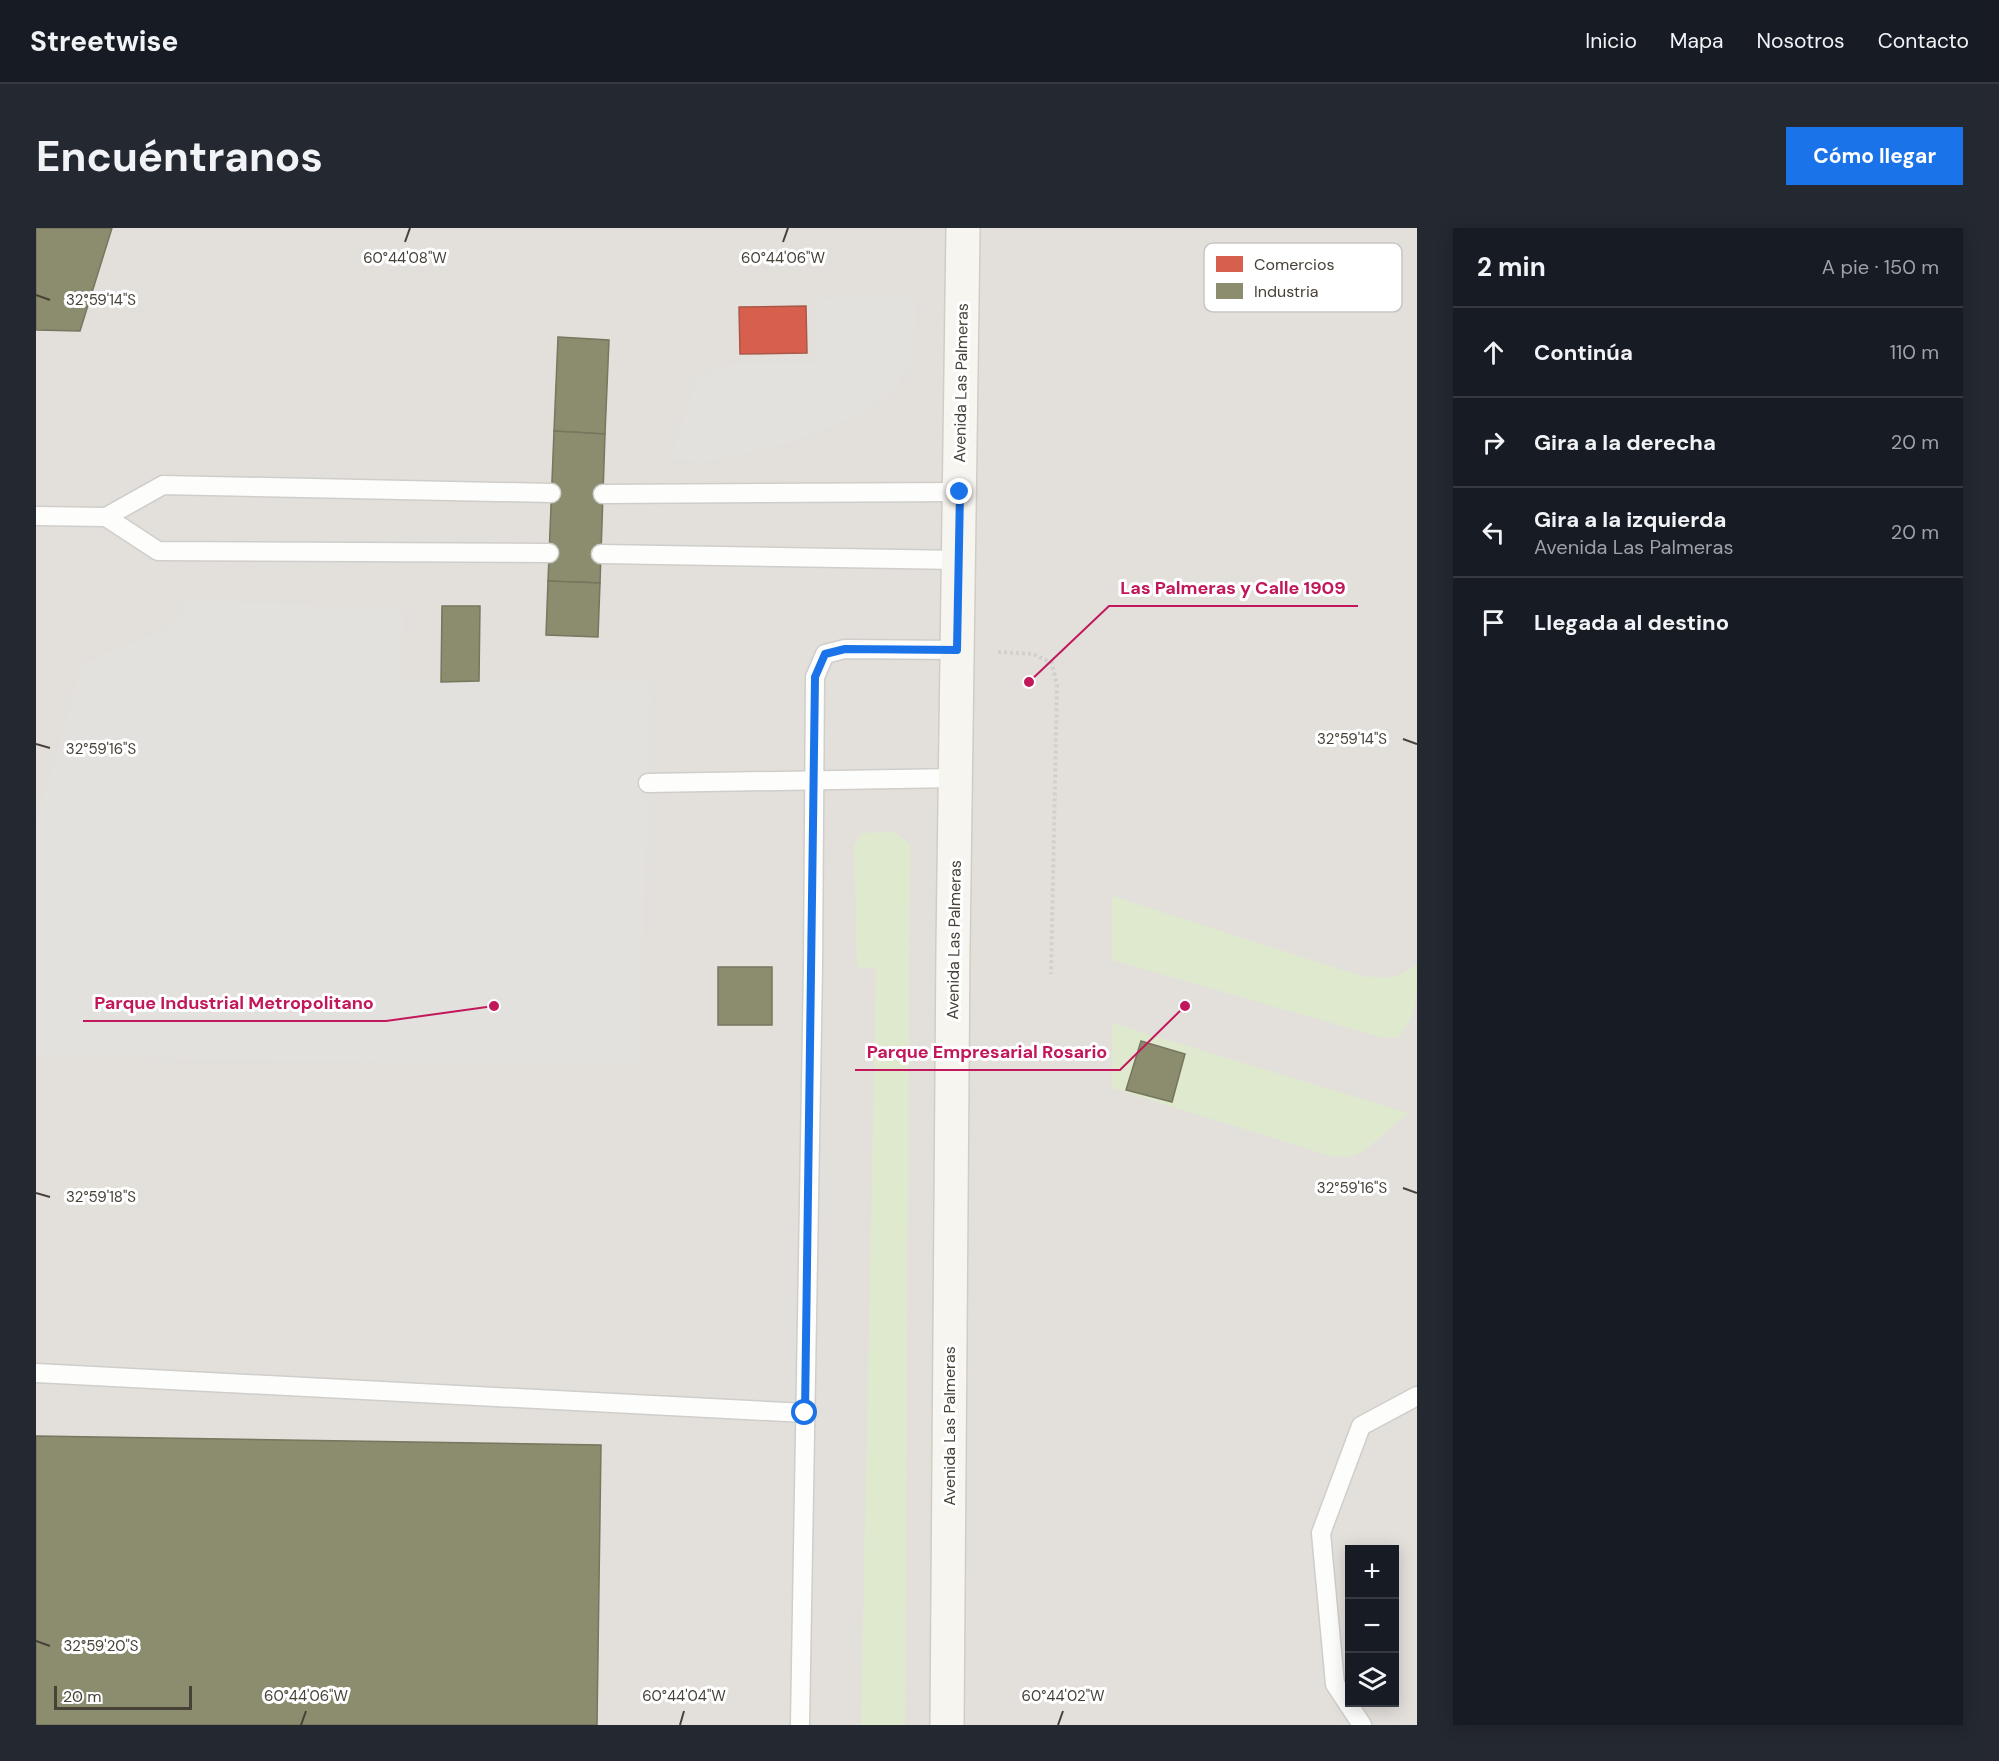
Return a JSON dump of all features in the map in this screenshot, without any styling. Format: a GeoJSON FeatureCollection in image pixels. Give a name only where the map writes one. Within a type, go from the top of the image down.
{"type":"FeatureCollection","features":[{"type":"Feature","properties":{"kind":"main road","name":"Avenida Las Palmeras"},"geometry":{"type":"LineString","coordinates":[[947,1725],[963,228]]}},
{"type":"Feature","properties":{"kind":"lane"},"geometry":{"type":"LineString","coordinates":[[36,516],[106,517],[163,485],[551,493]]}},
{"type":"Feature","properties":{"kind":"lane"},"geometry":{"type":"LineString","coordinates":[[603,495],[960,492]]}},
{"type":"Feature","properties":{"kind":"lane"},"geometry":{"type":"LineString","coordinates":[[106,517],[158,551],[549,554]]}},
{"type":"Feature","properties":{"kind":"lane"},"geometry":{"type":"LineString","coordinates":[[601,554],[958,560]]}},
{"type":"Feature","properties":{"kind":"lane"},"geometry":{"type":"LineString","coordinates":[[800,1725],[815,677],[825,654],[845,649],[957,650]]}},
{"type":"Feature","properties":{"kind":"lane"},"geometry":{"type":"LineString","coordinates":[[648,783],[956,778]]}},
{"type":"Feature","properties":{"kind":"lane"},"geometry":{"type":"LineString","coordinates":[[36,1373],[805,1413]]}},
{"type":"Feature","properties":{"kind":"lane"},"geometry":{"type":"LineString","coordinates":[[1362,1725],[1335,1684],[1321,1533],[1361,1426],[1417,1396]]}},
{"type":"Feature","properties":{"kind":"path"},"geometry":{"type":"LineString","coordinates":[[957,650],[1033,654],[1052,663],[1057,686],[1051,974]]}},
{"type":"Feature","properties":{"kind":"shaded area"},"geometry":{"type":"Polygon","coordinates":[[[36,228],[1417,228],[1417,1725],[36,1725],[36,228]]]}},
{"type":"Feature","properties":{"kind":"shaded area"},"geometry":{"type":"Polygon","coordinates":[[[915,297],[914,355],[896,386],[868,410],[789,443],[701,462],[671,458],[697,379],[731,364],[817,364],[817,299],[915,297]]]}},
{"type":"Feature","properties":{"kind":"shaded area"},"geometry":{"type":"Polygon","coordinates":[[[187,600],[404,610],[399,681],[651,682],[638,1066],[36,1056],[36,824],[83,664],[177,624],[187,600]]]}},
{"type":"Feature","properties":{"kind":"green space"},"geometry":{"type":"Polygon","coordinates":[[[894,832],[910,844],[905,1725],[861,1725],[876,968],[857,967],[854,846],[861,833],[894,832]]]}},
{"type":"Feature","properties":{"kind":"green space"},"geometry":{"type":"Polygon","coordinates":[[[1112,896],[1358,975],[1396,976],[1417,964],[1416,995],[1409,1023],[1397,1038],[1380,1037],[1112,960],[1112,896]]]}},
{"type":"Feature","properties":{"kind":"green space"},"geometry":{"type":"Polygon","coordinates":[[[1112,1023],[1408,1113],[1364,1151],[1350,1157],[1331,1156],[1112,1088],[1112,1023]]]}},
{"type":"Feature","properties":{"kind":"building: Comercios"},"geometry":{"type":"Polygon","coordinates":[[[806,306],[807,353],[740,354],[739,307],[806,306]]]}},
{"type":"Feature","properties":{"kind":"building: Industria"},"geometry":{"type":"Polygon","coordinates":[[[36,228],[112,228],[80,331],[36,330],[36,228]]]}},
{"type":"Feature","properties":{"kind":"building: Industria"},"geometry":{"type":"Polygon","coordinates":[[[558,337],[609,340],[605,434],[554,431],[558,337]]]}},
{"type":"Feature","properties":{"kind":"building: Industria"},"geometry":{"type":"Polygon","coordinates":[[[554,431],[605,434],[600,583],[548,581],[554,431]]]}},
{"type":"Feature","properties":{"kind":"building: Industria"},"geometry":{"type":"Polygon","coordinates":[[[548,581],[600,583],[598,637],[546,635],[548,581]]]}},
{"type":"Feature","properties":{"kind":"building: Industria"},"geometry":{"type":"Polygon","coordinates":[[[442,606],[480,606],[479,681],[441,682],[442,606]]]}},
{"type":"Feature","properties":{"kind":"building: Industria"},"geometry":{"type":"Polygon","coordinates":[[[718,967],[772,967],[772,1025],[718,1025],[718,967]]]}},
{"type":"Feature","properties":{"kind":"building: Industria"},"geometry":{"type":"Polygon","coordinates":[[[1141,1041],[1185,1054],[1172,1102],[1126,1090],[1141,1041]]]}},
{"type":"Feature","properties":{"kind":"building: Industria"},"geometry":{"type":"Polygon","coordinates":[[[36,1436],[601,1445],[597,1725],[36,1725],[36,1436]]]}},
{"type":"Feature","properties":{"kind":"place","name":"Las Palmeras y Calle 1909"},"geometry":{"type":"Point","coordinates":[1029,682]}},
{"type":"Feature","properties":{"kind":"place","name":"Parque Industrial Metropolitano"},"geometry":{"type":"Point","coordinates":[494,1006]}},
{"type":"Feature","properties":{"kind":"place","name":"Parque Empresarial Rosario"},"geometry":{"type":"Point","coordinates":[1185,1006]}},
{"type":"Feature","properties":{"kind":"route"},"geometry":{"type":"LineString","coordinates":[[805,1413],[813,967],[815,677],[825,654],[845,649],[957,650],[960,492]]}}]}
